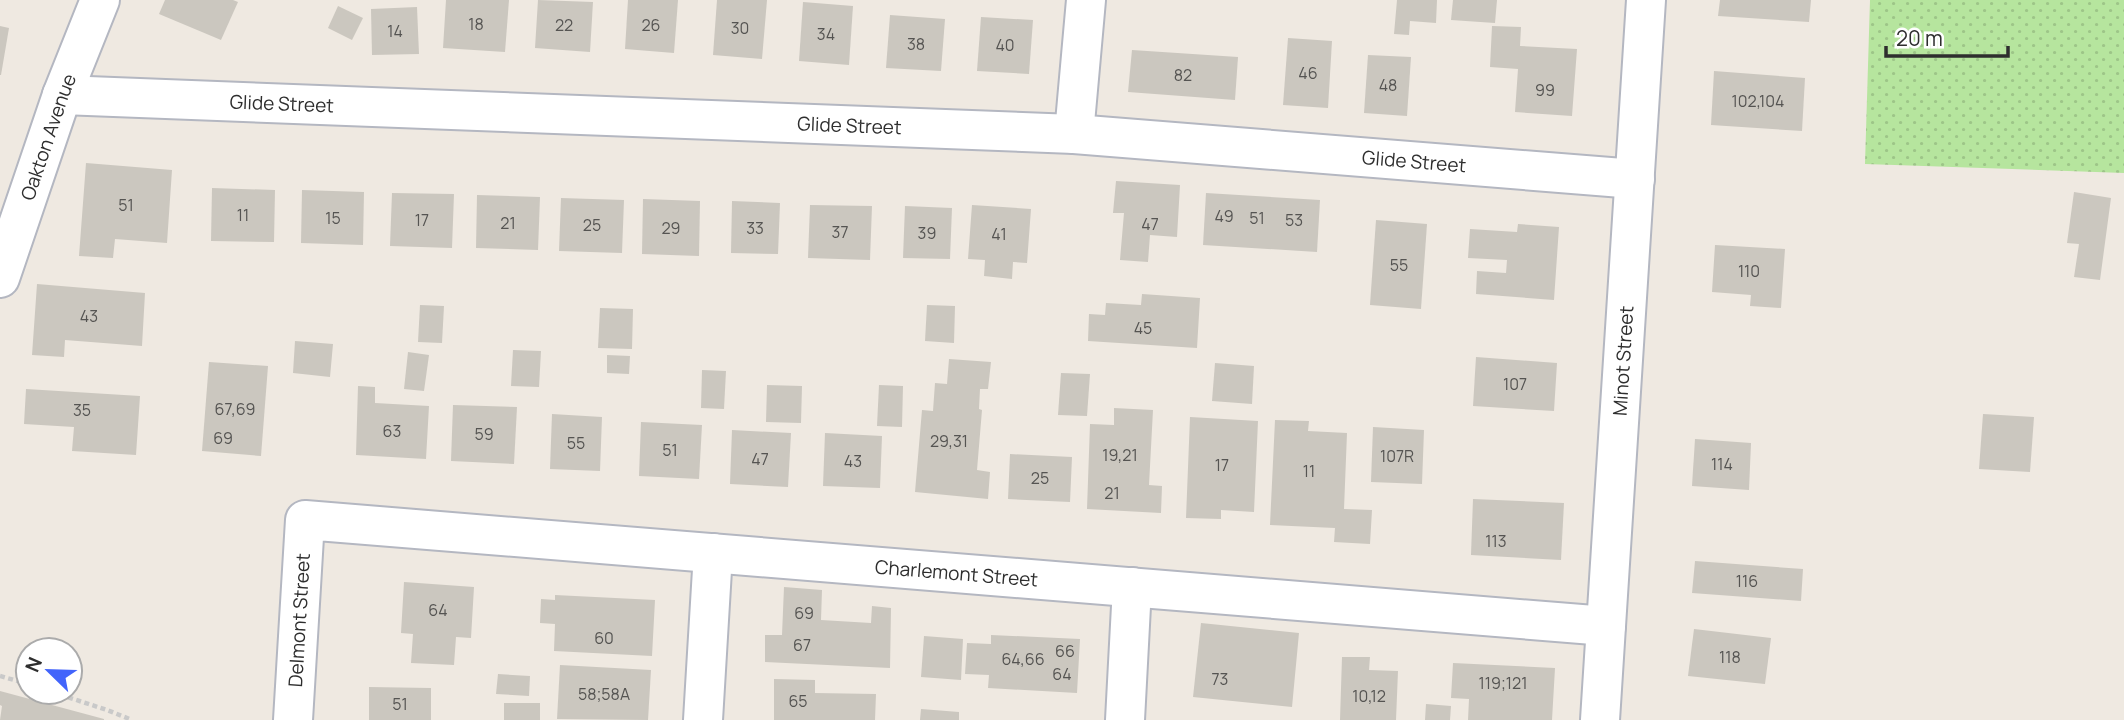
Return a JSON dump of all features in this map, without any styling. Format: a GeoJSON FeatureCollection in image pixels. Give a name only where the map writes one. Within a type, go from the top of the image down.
{"type":"FeatureCollection","features":[{"type":"Feature","properties":{"kind":"street","name":"Oakton Avenue"},"geometry":{"type":"LineString","coordinates":[[0,278],[62,95],[100,0]]}},
{"type":"Feature","properties":{"kind":"street"},"geometry":{"type":"LineString","coordinates":[[1074,134],[1086,0]]}},
{"type":"Feature","properties":{"kind":"street","name":"Minot Street"},"geometry":{"type":"LineString","coordinates":[[1600,720],[1646,0]]}},
{"type":"Feature","properties":{"kind":"street","name":"Glide Street"},"geometry":{"type":"LineString","coordinates":[[62,95],[1074,134],[1635,180]]}},
{"type":"Feature","properties":{"kind":"street","name":"Charlemont Street"},"geometry":{"type":"LineString","coordinates":[[305,520],[1606,626]]}},
{"type":"Feature","properties":{"kind":"street","name":"Delmont Street"},"geometry":{"type":"LineString","coordinates":[[292,720],[305,520]]}},
{"type":"Feature","properties":{"kind":"street"},"geometry":{"type":"LineString","coordinates":[[703,720],[713,553]]}},
{"type":"Feature","properties":{"kind":"street"},"geometry":{"type":"LineString","coordinates":[[1125,720],[1132,587]]}},
{"type":"Feature","properties":{"kind":"path"},"geometry":{"type":"LineString","coordinates":[[84,702],[132,720]]}},
{"type":"Feature","properties":{"kind":"green space"},"geometry":{"type":"Polygon","coordinates":[[[1870,0],[2124,0],[2124,173],[1865,164],[1870,0]]]}},
{"type":"Feature","properties":{"kind":"building"},"geometry":{"type":"Polygon","coordinates":[[[165,0],[238,2],[221,40],[159,14],[165,0]]]}},
{"type":"Feature","properties":{"kind":"building"},"geometry":{"type":"Polygon","coordinates":[[[446,0],[509,0],[505,52],[443,48],[446,0]]]}},
{"type":"Feature","properties":{"kind":"building"},"geometry":{"type":"Polygon","coordinates":[[[538,0],[593,2],[590,52],[535,48],[538,0]]]}},
{"type":"Feature","properties":{"kind":"building"},"geometry":{"type":"Polygon","coordinates":[[[628,0],[678,0],[674,53],[625,49],[628,0]]]}},
{"type":"Feature","properties":{"kind":"building"},"geometry":{"type":"Polygon","coordinates":[[[717,0],[767,0],[762,59],[713,55],[717,0]]]}},
{"type":"Feature","properties":{"kind":"building"},"geometry":{"type":"Polygon","coordinates":[[[1397,0],[1437,0],[1436,23],[1410,21],[1409,35],[1394,34],[1397,0]]]}},
{"type":"Feature","properties":{"kind":"building"},"geometry":{"type":"Polygon","coordinates":[[[1453,0],[1497,0],[1495,23],[1451,20],[1453,0]]]}},
{"type":"Feature","properties":{"kind":"building"},"geometry":{"type":"Polygon","coordinates":[[[1720,0],[1811,0],[1809,22],[1718,16],[1720,0]]]}},
{"type":"Feature","properties":{"kind":"building"},"geometry":{"type":"Polygon","coordinates":[[[803,2],[853,6],[849,65],[799,61],[803,2]]]}},
{"type":"Feature","properties":{"kind":"building"},"geometry":{"type":"Polygon","coordinates":[[[338,6],[363,18],[352,40],[328,28],[338,6]]]}},
{"type":"Feature","properties":{"kind":"building"},"geometry":{"type":"Polygon","coordinates":[[[417,7],[419,54],[372,55],[371,9],[417,7]]]}},
{"type":"Feature","properties":{"kind":"building"},"geometry":{"type":"Polygon","coordinates":[[[890,15],[945,19],[941,71],[886,68],[890,15]]]}},
{"type":"Feature","properties":{"kind":"building"},"geometry":{"type":"Polygon","coordinates":[[[981,17],[1033,20],[1029,74],[977,71],[981,17]]]}},
{"type":"Feature","properties":{"kind":"building"},"geometry":{"type":"Polygon","coordinates":[[[0,26],[9,28],[1,75],[0,75],[0,26]]]}},
{"type":"Feature","properties":{"kind":"building"},"geometry":{"type":"Polygon","coordinates":[[[1492,26],[1521,27],[1520,46],[1577,49],[1572,116],[1515,112],[1518,69],[1490,67],[1492,26]]]}},
{"type":"Feature","properties":{"kind":"building"},"geometry":{"type":"Polygon","coordinates":[[[1288,38],[1332,41],[1328,108],[1283,105],[1288,38]]]}},
{"type":"Feature","properties":{"kind":"building"},"geometry":{"type":"Polygon","coordinates":[[[1132,50],[1238,57],[1235,100],[1128,92],[1132,50]]]}},
{"type":"Feature","properties":{"kind":"building"},"geometry":{"type":"Polygon","coordinates":[[[1368,55],[1411,57],[1407,116],[1364,113],[1368,55]]]}},
{"type":"Feature","properties":{"kind":"building"},"geometry":{"type":"Polygon","coordinates":[[[1714,71],[1805,78],[1802,131],[1711,125],[1714,71]]]}},
{"type":"Feature","properties":{"kind":"building"},"geometry":{"type":"Polygon","coordinates":[[[86,163],[172,170],[167,243],[115,239],[113,258],[79,256],[86,163]]]}},
{"type":"Feature","properties":{"kind":"building"},"geometry":{"type":"Polygon","coordinates":[[[1116,181],[1180,185],[1177,237],[1150,235],[1148,262],[1120,260],[1124,213],[1113,213],[1116,181]]]}},
{"type":"Feature","properties":{"kind":"building"},"geometry":{"type":"Polygon","coordinates":[[[212,188],[275,190],[274,242],[211,241],[212,188]]]}},
{"type":"Feature","properties":{"kind":"building"},"geometry":{"type":"Polygon","coordinates":[[[302,190],[364,192],[363,245],[301,243],[302,190]]]}},
{"type":"Feature","properties":{"kind":"building"},"geometry":{"type":"Polygon","coordinates":[[[2074,192],[2111,198],[2100,280],[2074,277],[2079,244],[2067,243],[2074,192]]]}},
{"type":"Feature","properties":{"kind":"building"},"geometry":{"type":"Polygon","coordinates":[[[392,193],[454,194],[452,248],[390,246],[392,193]]]}},
{"type":"Feature","properties":{"kind":"building"},"geometry":{"type":"Polygon","coordinates":[[[1206,193],[1320,200],[1317,252],[1203,245],[1206,193]]]}},
{"type":"Feature","properties":{"kind":"building"},"geometry":{"type":"Polygon","coordinates":[[[477,195],[540,197],[538,250],[476,248],[477,195]]]}},
{"type":"Feature","properties":{"kind":"building"},"geometry":{"type":"Polygon","coordinates":[[[561,198],[624,200],[622,253],[559,251],[561,198]]]}},
{"type":"Feature","properties":{"kind":"building"},"geometry":{"type":"Polygon","coordinates":[[[643,199],[700,201],[699,256],[642,254],[643,199]]]}},
{"type":"Feature","properties":{"kind":"building"},"geometry":{"type":"Polygon","coordinates":[[[732,201],[780,203],[778,254],[731,253],[732,201]]]}},
{"type":"Feature","properties":{"kind":"building"},"geometry":{"type":"Polygon","coordinates":[[[810,205],[872,206],[870,260],[808,258],[810,205]]]}},
{"type":"Feature","properties":{"kind":"building"},"geometry":{"type":"Polygon","coordinates":[[[972,205],[1031,209],[1027,263],[1013,262],[1012,279],[984,276],[985,260],[968,259],[972,205]]]}},
{"type":"Feature","properties":{"kind":"building"},"geometry":{"type":"Polygon","coordinates":[[[905,206],[952,208],[950,259],[903,258],[905,206]]]}},
{"type":"Feature","properties":{"kind":"building"},"geometry":{"type":"Polygon","coordinates":[[[1376,220],[1427,224],[1421,309],[1370,305],[1376,220]]]}},
{"type":"Feature","properties":{"kind":"building"},"geometry":{"type":"Polygon","coordinates":[[[1518,224],[1559,227],[1554,300],[1476,294],[1477,271],[1506,273],[1507,260],[1468,258],[1470,229],[1517,232],[1518,224]]]}},
{"type":"Feature","properties":{"kind":"building"},"geometry":{"type":"Polygon","coordinates":[[[1715,245],[1785,249],[1781,308],[1750,306],[1751,295],[1712,292],[1715,245]]]}},
{"type":"Feature","properties":{"kind":"building"},"geometry":{"type":"Polygon","coordinates":[[[37,284],[145,293],[142,346],[65,340],[64,357],[32,355],[37,284]]]}},
{"type":"Feature","properties":{"kind":"building"},"geometry":{"type":"Polygon","coordinates":[[[1142,294],[1200,298],[1197,348],[1088,341],[1089,314],[1105,315],[1106,303],[1141,305],[1142,294]]]}},
{"type":"Feature","properties":{"kind":"building"},"geometry":{"type":"Polygon","coordinates":[[[420,305],[444,306],[442,343],[418,342],[420,305]]]}},
{"type":"Feature","properties":{"kind":"building"},"geometry":{"type":"Polygon","coordinates":[[[927,305],[955,306],[954,343],[925,341],[927,305]]]}},
{"type":"Feature","properties":{"kind":"building"},"geometry":{"type":"Polygon","coordinates":[[[600,308],[633,309],[632,349],[598,348],[600,308]]]}},
{"type":"Feature","properties":{"kind":"building"},"geometry":{"type":"Polygon","coordinates":[[[295,341],[333,344],[330,377],[293,373],[295,341]]]}},
{"type":"Feature","properties":{"kind":"building"},"geometry":{"type":"Polygon","coordinates":[[[513,350],[541,351],[539,387],[511,386],[513,350]]]}},
{"type":"Feature","properties":{"kind":"building"},"geometry":{"type":"Polygon","coordinates":[[[408,352],[429,355],[424,391],[404,389],[408,352]]]}},
{"type":"Feature","properties":{"kind":"building"},"geometry":{"type":"Polygon","coordinates":[[[607,355],[630,356],[629,374],[607,373],[607,355]]]}},
{"type":"Feature","properties":{"kind":"building"},"geometry":{"type":"Polygon","coordinates":[[[1476,357],[1557,363],[1554,411],[1473,406],[1476,357]]]}},
{"type":"Feature","properties":{"kind":"building"},"geometry":{"type":"Polygon","coordinates":[[[949,359],[991,362],[988,389],[980,389],[979,409],[982,410],[977,470],[990,472],[988,499],[915,492],[922,410],[933,411],[935,383],[947,384],[949,359]]]}},
{"type":"Feature","properties":{"kind":"building"},"geometry":{"type":"Polygon","coordinates":[[[209,362],[268,366],[261,456],[202,451],[209,362]]]}},
{"type":"Feature","properties":{"kind":"building"},"geometry":{"type":"Polygon","coordinates":[[[1215,363],[1254,366],[1252,404],[1212,401],[1215,363]]]}},
{"type":"Feature","properties":{"kind":"building"},"geometry":{"type":"Polygon","coordinates":[[[702,370],[726,371],[724,409],[701,408],[702,370]]]}},
{"type":"Feature","properties":{"kind":"building"},"geometry":{"type":"Polygon","coordinates":[[[1061,373],[1090,374],[1087,416],[1058,415],[1061,373]]]}},
{"type":"Feature","properties":{"kind":"building"},"geometry":{"type":"Polygon","coordinates":[[[767,385],[802,386],[801,423],[766,422],[767,385]]]}},
{"type":"Feature","properties":{"kind":"building"},"geometry":{"type":"Polygon","coordinates":[[[879,385],[903,386],[902,427],[877,426],[879,385]]]}},
{"type":"Feature","properties":{"kind":"building"},"geometry":{"type":"Polygon","coordinates":[[[358,386],[375,387],[375,403],[429,406],[426,459],[356,455],[358,386]]]}},
{"type":"Feature","properties":{"kind":"building"},"geometry":{"type":"Polygon","coordinates":[[[26,389],[140,396],[136,455],[72,451],[74,427],[24,424],[26,389]]]}},
{"type":"Feature","properties":{"kind":"building"},"geometry":{"type":"Polygon","coordinates":[[[453,405],[517,407],[514,464],[451,461],[453,405]]]}},
{"type":"Feature","properties":{"kind":"building"},"geometry":{"type":"Polygon","coordinates":[[[1114,408],[1153,410],[1149,485],[1162,486],[1161,513],[1087,509],[1090,424],[1114,425],[1114,408]]]}},
{"type":"Feature","properties":{"kind":"building"},"geometry":{"type":"Polygon","coordinates":[[[552,414],[602,417],[600,471],[550,469],[552,414]]]}},
{"type":"Feature","properties":{"kind":"building"},"geometry":{"type":"Polygon","coordinates":[[[1983,414],[2034,417],[2030,472],[1979,469],[1983,414]]]}},
{"type":"Feature","properties":{"kind":"building"},"geometry":{"type":"Polygon","coordinates":[[[1190,417],[1258,421],[1254,512],[1221,510],[1221,519],[1186,518],[1190,417]]]}},
{"type":"Feature","properties":{"kind":"building"},"geometry":{"type":"Polygon","coordinates":[[[1275,420],[1309,421],[1308,431],[1347,433],[1344,509],[1372,510],[1370,544],[1334,542],[1335,528],[1270,525],[1275,420]]]}},
{"type":"Feature","properties":{"kind":"building"},"geometry":{"type":"Polygon","coordinates":[[[641,422],[702,425],[699,479],[639,476],[641,422]]]}},
{"type":"Feature","properties":{"kind":"building"},"geometry":{"type":"Polygon","coordinates":[[[1373,427],[1424,430],[1422,484],[1371,482],[1373,427]]]}},
{"type":"Feature","properties":{"kind":"building"},"geometry":{"type":"Polygon","coordinates":[[[732,430],[791,433],[788,487],[730,484],[732,430]]]}},
{"type":"Feature","properties":{"kind":"building"},"geometry":{"type":"Polygon","coordinates":[[[825,433],[882,436],[880,488],[823,486],[825,433]]]}},
{"type":"Feature","properties":{"kind":"building"},"geometry":{"type":"Polygon","coordinates":[[[1695,439],[1751,443],[1749,490],[1692,486],[1695,439]]]}},
{"type":"Feature","properties":{"kind":"building"},"geometry":{"type":"Polygon","coordinates":[[[1010,454],[1072,457],[1070,502],[1008,499],[1010,454]]]}},
{"type":"Feature","properties":{"kind":"building"},"geometry":{"type":"Polygon","coordinates":[[[1473,499],[1564,503],[1561,560],[1471,555],[1473,499]]]}},
{"type":"Feature","properties":{"kind":"building"},"geometry":{"type":"Polygon","coordinates":[[[1695,561],[1803,569],[1801,601],[1692,593],[1695,561]]]}},
{"type":"Feature","properties":{"kind":"building"},"geometry":{"type":"Polygon","coordinates":[[[404,582],[474,587],[471,638],[456,637],[454,665],[411,663],[413,634],[401,633],[404,582]]]}},
{"type":"Feature","properties":{"kind":"building"},"geometry":{"type":"Polygon","coordinates":[[[784,587],[822,590],[821,620],[871,623],[872,606],[891,608],[890,668],[765,662],[765,635],[782,635],[784,587]]]}},
{"type":"Feature","properties":{"kind":"building"},"geometry":{"type":"Polygon","coordinates":[[[555,595],[655,600],[652,656],[554,651],[555,624],[540,623],[541,599],[555,600],[555,595]]]}},
{"type":"Feature","properties":{"kind":"building"},"geometry":{"type":"Polygon","coordinates":[[[1201,623],[1299,633],[1292,707],[1193,697],[1201,623]]]}},
{"type":"Feature","properties":{"kind":"building"},"geometry":{"type":"Polygon","coordinates":[[[1694,629],[1771,638],[1765,684],[1688,676],[1694,629]]]}},
{"type":"Feature","properties":{"kind":"building"},"geometry":{"type":"Polygon","coordinates":[[[991,635],[1080,639],[1077,693],[988,688],[989,675],[965,674],[967,643],[991,644],[991,635]]]}},
{"type":"Feature","properties":{"kind":"building"},"geometry":{"type":"Polygon","coordinates":[[[924,636],[963,639],[961,680],[921,677],[924,636]]]}},
{"type":"Feature","properties":{"kind":"building"},"geometry":{"type":"Polygon","coordinates":[[[1342,657],[1370,657],[1369,670],[1398,671],[1396,720],[1340,720],[1342,657]]]}},
{"type":"Feature","properties":{"kind":"building"},"geometry":{"type":"Polygon","coordinates":[[[1453,663],[1555,668],[1552,720],[1468,720],[1469,699],[1451,698],[1453,663]]]}},
{"type":"Feature","properties":{"kind":"building"},"geometry":{"type":"Polygon","coordinates":[[[560,665],[651,670],[648,720],[557,719],[560,665]]]}},
{"type":"Feature","properties":{"kind":"building"},"geometry":{"type":"Polygon","coordinates":[[[498,674],[530,676],[529,696],[496,694],[498,674]]]}},
{"type":"Feature","properties":{"kind":"building"},"geometry":{"type":"Polygon","coordinates":[[[774,679],[815,680],[815,693],[876,694],[875,720],[774,720],[774,679]]]}},
{"type":"Feature","properties":{"kind":"building"},"geometry":{"type":"Polygon","coordinates":[[[369,687],[431,688],[431,720],[369,720],[369,687]]]}},
{"type":"Feature","properties":{"kind":"building"},"geometry":{"type":"Polygon","coordinates":[[[0,691],[14,695],[14,706],[56,706],[104,720],[0,720],[0,691]]]}},
{"type":"Feature","properties":{"kind":"building"},"geometry":{"type":"Polygon","coordinates":[[[504,703],[540,703],[540,720],[504,720],[504,703]]]}},
{"type":"Feature","properties":{"kind":"building"},"geometry":{"type":"Polygon","coordinates":[[[1426,704],[1451,706],[1450,720],[1425,720],[1426,704]]]}},
{"type":"Feature","properties":{"kind":"building"},"geometry":{"type":"Polygon","coordinates":[[[921,709],[959,712],[959,720],[920,720],[921,709]]]}}]}
